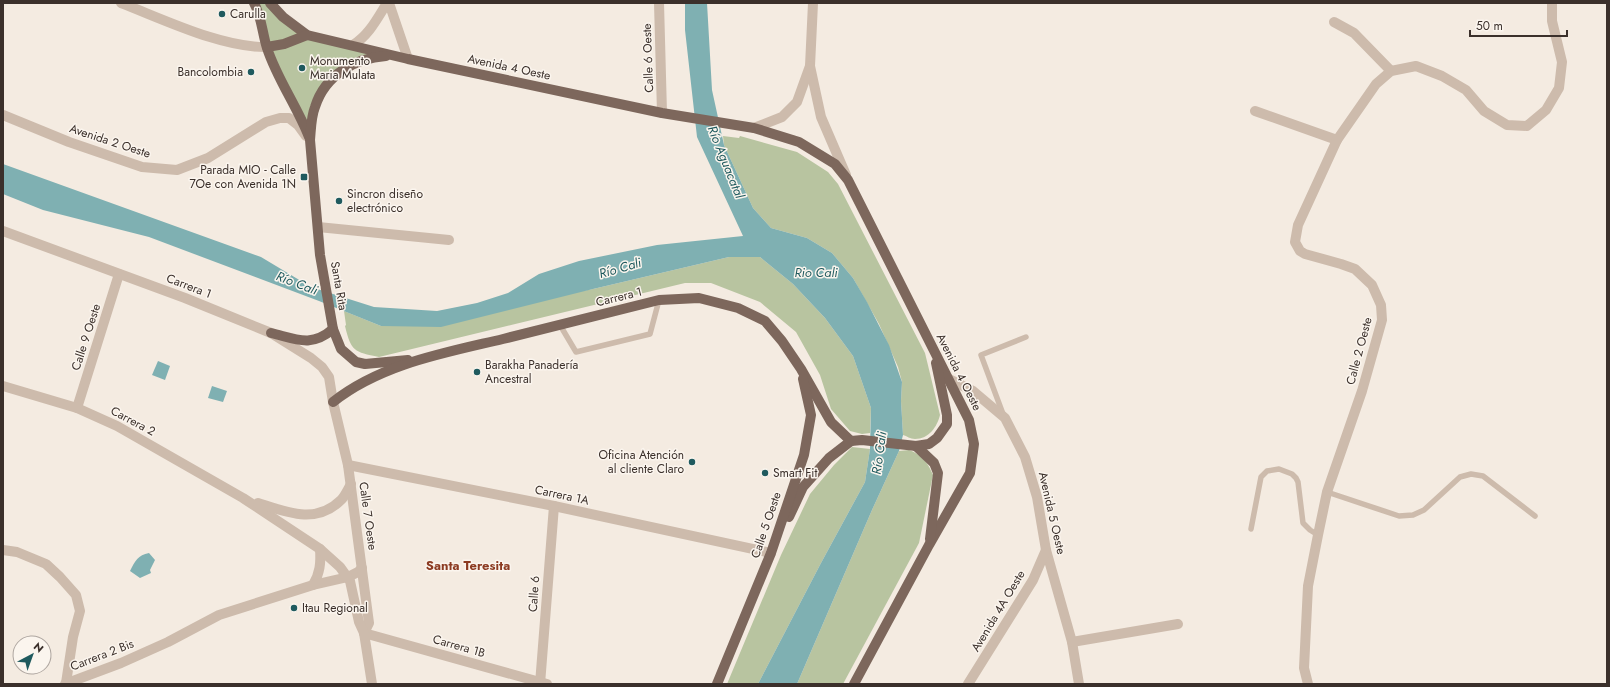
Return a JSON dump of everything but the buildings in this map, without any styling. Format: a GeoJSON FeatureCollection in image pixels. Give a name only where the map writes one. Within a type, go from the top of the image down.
{"type":"FeatureCollection","features":[{"type":"Feature","properties":{"kind":"main road"},"geometry":{"type":"LineString","coordinates":[[254,3],[260,14],[266,47],[280,78],[302,118],[310,140]]}},
{"type":"Feature","properties":{"kind":"main road","name":"Avenida 4 Oeste"},"geometry":{"type":"LineString","coordinates":[[270,3],[283,18],[307,35],[408,59],[662,113],[754,128],[799,142],[835,164],[848,180],[949,379],[969,420],[974,444],[970,473],[929,545],[854,684]]}},
{"type":"Feature","properties":{"kind":"main road"},"geometry":{"type":"LineString","coordinates":[[266,47],[284,44],[307,35]]}},
{"type":"Feature","properties":{"kind":"main road"},"geometry":{"type":"LineString","coordinates":[[310,140],[315,106],[326,85],[342,69],[363,59],[385,55],[408,59]]}},
{"type":"Feature","properties":{"kind":"main road","name":"Santa Rita"},"geometry":{"type":"LineString","coordinates":[[310,140],[320,255],[332,325],[341,349],[356,362],[365,364],[418,360]]}},
{"type":"Feature","properties":{"kind":"main road","name":"Carrera 1"},"geometry":{"type":"LineString","coordinates":[[418,360],[659,300],[699,298],[738,308],[765,321],[782,341],[801,369],[831,422],[857,440]]}},
{"type":"Feature","properties":{"kind":"main road"},"geometry":{"type":"LineString","coordinates":[[271,333],[303,340],[315,340],[326,335],[332,325]]}},
{"type":"Feature","properties":{"kind":"main road"},"geometry":{"type":"LineString","coordinates":[[771,553],[803,487],[829,458],[857,440],[912,445],[929,444],[937,438],[947,424],[946,406],[933,348]]}},
{"type":"Feature","properties":{"kind":"main road"},"geometry":{"type":"LineString","coordinates":[[333,402],[369,378],[418,360]]}},
{"type":"Feature","properties":{"kind":"main road","name":"Calle 5 Oeste"},"geometry":{"type":"LineString","coordinates":[[717,684],[771,553],[804,455],[811,415],[801,369]]}},
{"type":"Feature","properties":{"kind":"main road"},"geometry":{"type":"LineString","coordinates":[[912,445],[934,463],[938,474],[929,545]]}},
{"type":"Feature","properties":{"kind":"street"},"geometry":{"type":"LineString","coordinates":[[122,3],[212,38],[232,43],[266,47]]}},
{"type":"Feature","properties":{"kind":"street"},"geometry":{"type":"LineString","coordinates":[[353,45],[366,34],[388,3]]}},
{"type":"Feature","properties":{"kind":"street"},"geometry":{"type":"LineString","coordinates":[[388,3],[408,59]]}},
{"type":"Feature","properties":{"kind":"street","name":"Calle 6 Oeste"},"geometry":{"type":"LineString","coordinates":[[659,3],[662,113]]}},
{"type":"Feature","properties":{"kind":"street","name":"Avenida 4 Oeste"},"geometry":{"type":"LineString","coordinates":[[813,3],[810,66],[821,117],[848,180]]}},
{"type":"Feature","properties":{"kind":"street"},"geometry":{"type":"LineString","coordinates":[[1334,22],[1354,33],[1391,71],[1416,66],[1442,76],[1466,90],[1484,111],[1507,125],[1527,126],[1546,110],[1559,88],[1562,62],[1552,21],[1552,3]]}},
{"type":"Feature","properties":{"kind":"street","name":"Avenida 4 Oeste"},"geometry":{"type":"LineString","coordinates":[[754,128],[782,116],[797,102],[810,66]]}},
{"type":"Feature","properties":{"kind":"street","name":"Calle 2 Oeste"},"geometry":{"type":"LineString","coordinates":[[1308,684],[1304,668],[1308,586],[1318,535],[1327,492],[1362,391],[1382,320],[1381,305],[1372,285],[1356,269],[1305,254],[1300,251],[1295,242],[1298,225],[1337,140],[1376,84],[1391,71]]}},
{"type":"Feature","properties":{"kind":"street"},"geometry":{"type":"LineString","coordinates":[[1255,111],[1337,140]]}},
{"type":"Feature","properties":{"kind":"street","name":"Avenida 2 Oeste"},"geometry":{"type":"LineString","coordinates":[[3,114],[69,142],[142,167],[177,170],[208,158],[261,125],[280,118],[289,118],[298,125],[310,140]]}},
{"type":"Feature","properties":{"kind":"street"},"geometry":{"type":"LineString","coordinates":[[318,227],[449,240]]}},
{"type":"Feature","properties":{"kind":"street","name":"Carrera 1"},"geometry":{"type":"LineString","coordinates":[[3,231],[185,298],[271,333],[311,358],[322,367],[329,377],[333,402]]}},
{"type":"Feature","properties":{"kind":"street","name":"Calle 9 Oeste"},"geometry":{"type":"LineString","coordinates":[[77,408],[119,274]]}},
{"type":"Feature","properties":{"kind":"street","name":"Avenida 5 Oeste"},"geometry":{"type":"LineString","coordinates":[[949,379],[973,391],[1005,418],[1027,464],[1037,497],[1046,550],[1072,642],[1079,684]]}},
{"type":"Feature","properties":{"kind":"street","name":"Carrera 2"},"geometry":{"type":"LineString","coordinates":[[3,386],[77,408],[117,426],[243,498],[308,539],[348,577]]}},
{"type":"Feature","properties":{"kind":"street","name":"Calle 7 Oeste"},"geometry":{"type":"LineString","coordinates":[[333,402],[351,484],[369,623],[364,633]]}},
{"type":"Feature","properties":{"kind":"street","name":"Carrera 1A"},"geometry":{"type":"LineString","coordinates":[[348,465],[554,506],[771,553]]}},
{"type":"Feature","properties":{"kind":"street","name":"Carrera 2"},"geometry":{"type":"LineString","coordinates":[[243,498],[295,514],[309,515],[320,512],[341,500],[351,484]]}},
{"type":"Feature","properties":{"kind":"street","name":"Calle 6"},"geometry":{"type":"LineString","coordinates":[[542,684],[554,506]]}},
{"type":"Feature","properties":{"kind":"street"},"geometry":{"type":"LineString","coordinates":[[313,585],[319,575],[321,564],[320,549]]}},
{"type":"Feature","properties":{"kind":"street","name":"Carrera 2 Bis"},"geometry":{"type":"LineString","coordinates":[[3,550],[17,552],[46,564],[76,595],[80,612],[73,637],[66,683],[121,663],[168,642],[219,615],[313,585],[348,577],[358,572],[362,568]]}},
{"type":"Feature","properties":{"kind":"street","name":"Avenida 4A Oeste"},"geometry":{"type":"LineString","coordinates":[[968,684],[1033,580],[1046,550]]}},
{"type":"Feature","properties":{"kind":"street"},"geometry":{"type":"LineString","coordinates":[[348,577],[359,622],[364,633],[372,684]]}},
{"type":"Feature","properties":{"kind":"street"},"geometry":{"type":"LineString","coordinates":[[1072,642],[1178,624]]}},
{"type":"Feature","properties":{"kind":"street","name":"Carrera 1B"},"geometry":{"type":"LineString","coordinates":[[364,633],[542,684]]}},
{"type":"Feature","properties":{"kind":"lane"},"geometry":{"type":"LineString","coordinates":[[560,325],[576,352],[650,334],[659,300]]}},
{"type":"Feature","properties":{"kind":"lane"},"geometry":{"type":"LineString","coordinates":[[1005,418],[981,355],[1026,337]]}},
{"type":"Feature","properties":{"kind":"lane"},"geometry":{"type":"LineString","coordinates":[[1251,529],[1261,477],[1268,471],[1279,469],[1292,474],[1298,482],[1304,523],[1310,530],[1318,535]]}},
{"type":"Feature","properties":{"kind":"lane"},"geometry":{"type":"LineString","coordinates":[[1327,492],[1399,516],[1413,515],[1424,510],[1460,477],[1471,474],[1483,476],[1535,516]]}},
{"type":"Feature","properties":{"kind":"green space"},"geometry":{"type":"Polygon","coordinates":[[[254,3],[270,3],[307,35],[408,59],[363,59],[326,85],[310,140],[280,78],[254,3]]]}},
{"type":"Feature","properties":{"kind":"green space"},"geometry":{"type":"Polygon","coordinates":[[[723,136],[739,138],[740,136],[797,152],[828,172],[838,184],[925,353],[940,415],[937,424],[928,435],[912,439],[903,435],[901,401],[902,382],[898,367],[879,324],[853,278],[832,253],[807,238],[771,228],[753,208],[724,145],[723,136]]]}},
{"type":"Feature","properties":{"kind":"green space"},"geometry":{"type":"Polygon","coordinates":[[[729,257],[760,257],[793,284],[825,318],[853,356],[871,408],[870,433],[862,434],[850,431],[831,409],[820,375],[796,332],[760,302],[711,283],[685,283],[379,357],[364,354],[355,349],[349,341],[345,326],[344,311],[381,326],[593,289],[729,257]]]}},
{"type":"Feature","properties":{"kind":"green space"},"geometry":{"type":"Polygon","coordinates":[[[852,447],[870,449],[865,482],[758,684],[727,684],[781,555],[810,494],[834,465],[852,447]]]}},
{"type":"Feature","properties":{"kind":"green space"},"geometry":{"type":"Polygon","coordinates":[[[909,450],[924,460],[933,475],[919,543],[843,684],[797,684],[899,451],[909,450]]]}},
{"type":"Feature","properties":{"kind":"water","name":"Rio Cali"},"geometry":{"type":"Polygon","coordinates":[[[685,3],[707,3],[712,90],[724,145],[753,208],[771,228],[807,238],[832,253],[853,278],[867,302],[889,345],[902,382],[901,401],[903,435],[899,451],[797,684],[758,684],[865,482],[870,449],[871,408],[853,356],[825,318],[793,284],[760,257],[729,257],[441,327],[381,326],[149,237],[43,210],[3,194],[3,164],[261,257],[311,287],[374,307],[437,311],[477,303],[508,293],[539,274],[579,261],[657,245],[743,236],[697,137],[685,30],[685,3]]]}},
{"type":"Feature","properties":{"kind":"water"},"geometry":{"type":"Polygon","coordinates":[[[158,361],[170,366],[165,380],[152,375],[158,361]]]}},
{"type":"Feature","properties":{"kind":"water"},"geometry":{"type":"Polygon","coordinates":[[[212,386],[227,391],[223,402],[208,398],[212,386]]]}},
{"type":"Feature","properties":{"kind":"water"},"geometry":{"type":"Polygon","coordinates":[[[149,553],[155,560],[150,570],[151,573],[140,578],[130,571],[137,559],[142,555],[149,553]]]}},
{"type":"Feature","properties":{"kind":"place","name":"Carulla"},"geometry":{"type":"Point","coordinates":[222,14]}},
{"type":"Feature","properties":{"kind":"place","name":"Monumento Maria Mulata"},"geometry":{"type":"Point","coordinates":[302,68]}},
{"type":"Feature","properties":{"kind":"place","name":"Bancolombia"},"geometry":{"type":"Point","coordinates":[251,72]}},
{"type":"Feature","properties":{"kind":"place","name":"Parada MIO - Calle 7Oe con Avenida 1N"},"geometry":{"type":"Point","coordinates":[304,177]}},
{"type":"Feature","properties":{"kind":"place","name":"Sincron diseño electrónico"},"geometry":{"type":"Point","coordinates":[339,201]}},
{"type":"Feature","properties":{"kind":"place","name":"Barakha Panadería Ancestral"},"geometry":{"type":"Point","coordinates":[477,372]}},
{"type":"Feature","properties":{"kind":"place","name":"Oficina Atención al cliente Claro"},"geometry":{"type":"Point","coordinates":[692,462]}},
{"type":"Feature","properties":{"kind":"place","name":"Smart Fit"},"geometry":{"type":"Point","coordinates":[765,473]}},
{"type":"Feature","properties":{"kind":"place","name":"Itau Regional"},"geometry":{"type":"Point","coordinates":[294,608]}},
{"type":"Feature","properties":{"kind":"district","name":"Santa Teresita"},"geometry":{"type":"Point","coordinates":[468,565]}},
{"type":"Feature","properties":{"kind":"water label","name":"Río Aguacatal"},"geometry":{"type":"Point","coordinates":[726,162]}},
{"type":"Feature","properties":{"kind":"water label","name":"Río Cali"},"geometry":{"type":"Point","coordinates":[620,268]}},
{"type":"Feature","properties":{"kind":"water label","name":"Río Cali"},"geometry":{"type":"Point","coordinates":[297,283]}},
{"type":"Feature","properties":{"kind":"water label","name":"Río Cali"},"geometry":{"type":"Point","coordinates":[879,453]}}]}
